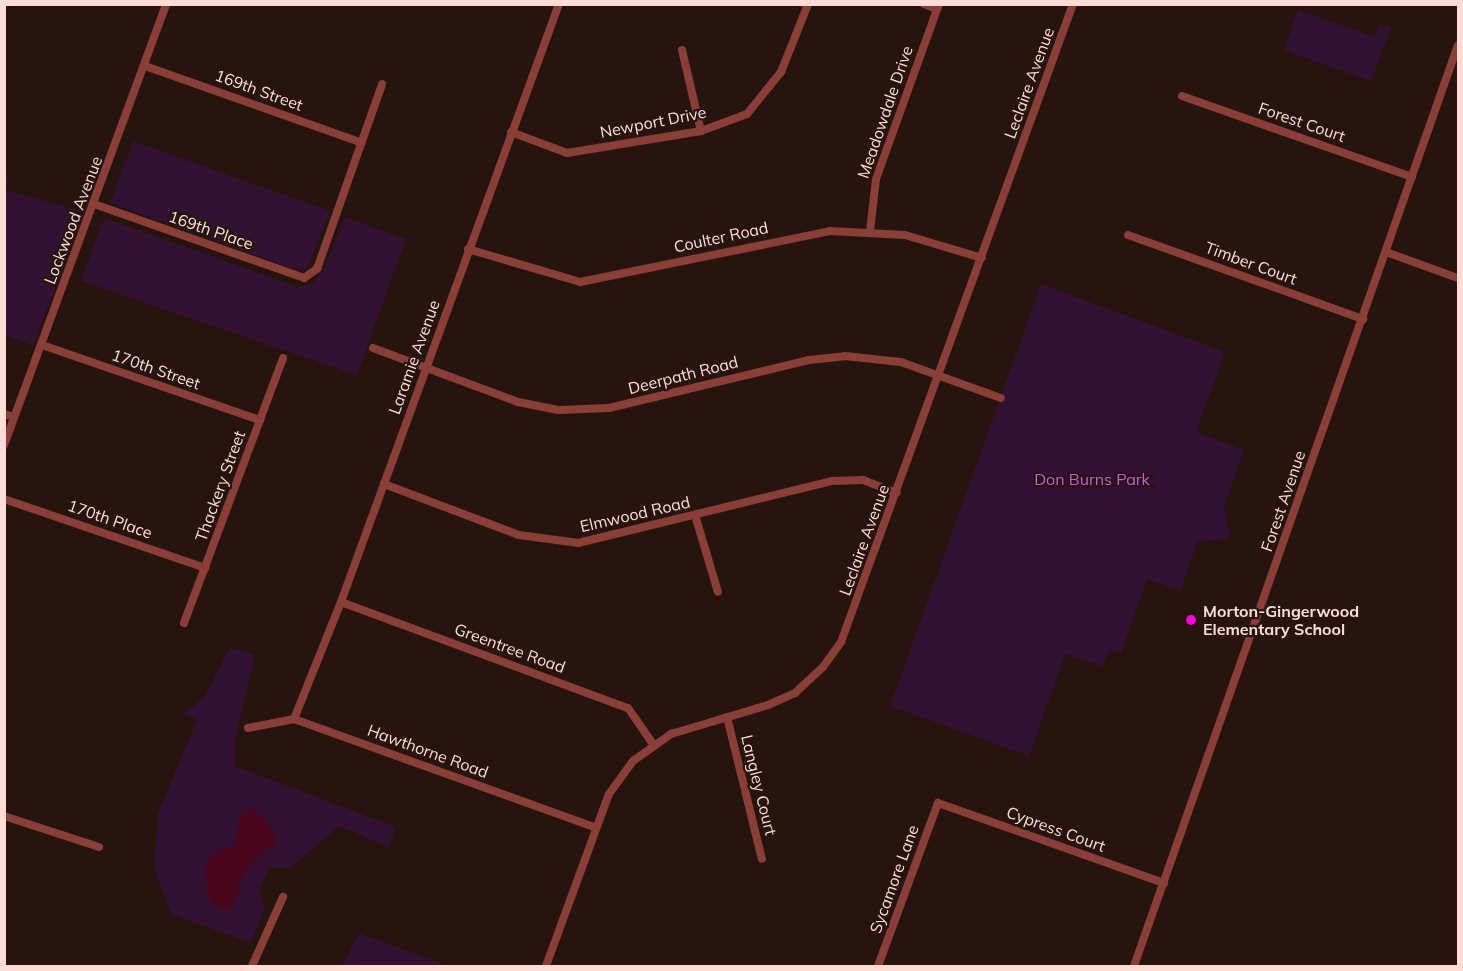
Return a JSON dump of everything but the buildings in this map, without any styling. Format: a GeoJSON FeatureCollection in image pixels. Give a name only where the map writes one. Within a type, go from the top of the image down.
{"type":"FeatureCollection","features":[{"type":"Feature","properties":{"kind":"street","name":"Lockwood Avenue"},"geometry":{"type":"LineString","coordinates":[[4,445],[166,4]]}},
{"type":"Feature","properties":{"kind":"street","name":"Laramie Avenue"},"geometry":{"type":"LineString","coordinates":[[294,719],[341,602],[559,4]]}},
{"type":"Feature","properties":{"kind":"street","name":"Newport Drive"},"geometry":{"type":"LineString","coordinates":[[511,132],[567,153],[701,131],[747,114],[774,85],[808,4]]}},
{"type":"Feature","properties":{"kind":"street"},"geometry":{"type":"LineString","coordinates":[[924,4],[938,7]]}},
{"type":"Feature","properties":{"kind":"street","name":"Leclaire Avenue"},"geometry":{"type":"LineString","coordinates":[[546,966],[596,828],[619,777],[653,744],[693,725],[727,717],[795,693],[833,655],[847,629],[1073,4]]}},
{"type":"Feature","properties":{"kind":"street","name":"Meadowdale Drive"},"geometry":{"type":"LineString","coordinates":[[870,231],[876,179],[938,7]]}},
{"type":"Feature","properties":{"kind":"street","name":"Forest Avenue"},"geometry":{"type":"LineString","coordinates":[[1134,966],[1458,45]]}},
{"type":"Feature","properties":{"kind":"street"},"geometry":{"type":"LineString","coordinates":[[682,50],[701,131]]}},
{"type":"Feature","properties":{"kind":"street","name":"169th Street"},"geometry":{"type":"LineString","coordinates":[[145,66],[362,143]]}},
{"type":"Feature","properties":{"kind":"street"},"geometry":{"type":"LineString","coordinates":[[362,143],[382,84]]}},
{"type":"Feature","properties":{"kind":"street","name":"Forest Court"},"geometry":{"type":"LineString","coordinates":[[1182,96],[1412,177]]}},
{"type":"Feature","properties":{"kind":"street","name":"169th Place"},"geometry":{"type":"LineString","coordinates":[[94,204],[304,278],[317,269],[362,143]]}},
{"type":"Feature","properties":{"kind":"street","name":"Coulter Road"},"geometry":{"type":"LineString","coordinates":[[468,249],[580,282],[810,233],[870,231],[926,240],[982,258]]}},
{"type":"Feature","properties":{"kind":"street","name":"Timber Court"},"geometry":{"type":"LineString","coordinates":[[1128,235],[1363,319]]}},
{"type":"Feature","properties":{"kind":"street"},"geometry":{"type":"LineString","coordinates":[[1386,252],[1458,278]]}},
{"type":"Feature","properties":{"kind":"street","name":"170th Street"},"geometry":{"type":"LineString","coordinates":[[42,345],[260,420]]}},
{"type":"Feature","properties":{"kind":"street","name":"Deerpath Road"},"geometry":{"type":"LineString","coordinates":[[373,348],[518,402],[588,411],[827,357],[888,358],[1001,398]]}},
{"type":"Feature","properties":{"kind":"street","name":"Thackery Street"},"geometry":{"type":"LineString","coordinates":[[184,623],[283,358]]}},
{"type":"Feature","properties":{"kind":"street"},"geometry":{"type":"LineString","coordinates":[[4,414],[14,417]]}},
{"type":"Feature","properties":{"kind":"street","name":"Elmwood Road"},"geometry":{"type":"LineString","coordinates":[[384,484],[519,535],[551,542],[597,539],[846,479],[863,480],[897,493]]}},
{"type":"Feature","properties":{"kind":"street","name":"170th Place"},"geometry":{"type":"LineString","coordinates":[[4,499],[205,568]]}},
{"type":"Feature","properties":{"kind":"street"},"geometry":{"type":"LineString","coordinates":[[695,515],[718,592]]}},
{"type":"Feature","properties":{"kind":"street","name":"Greentree Road"},"geometry":{"type":"LineString","coordinates":[[341,602],[628,708],[653,744]]}},
{"type":"Feature","properties":{"kind":"street","name":"Langley Court"},"geometry":{"type":"LineString","coordinates":[[727,717],[762,859]]}},
{"type":"Feature","properties":{"kind":"street"},"geometry":{"type":"LineString","coordinates":[[248,728],[294,719]]}},
{"type":"Feature","properties":{"kind":"street","name":"Hawthorne Road"},"geometry":{"type":"LineString","coordinates":[[294,719],[596,828]]}},
{"type":"Feature","properties":{"kind":"street","name":"Cypress Court"},"geometry":{"type":"LineString","coordinates":[[938,803],[1164,883]]}},
{"type":"Feature","properties":{"kind":"street","name":"Sycamore Lane"},"geometry":{"type":"LineString","coordinates":[[878,966],[938,803]]}},
{"type":"Feature","properties":{"kind":"street"},"geometry":{"type":"LineString","coordinates":[[4,816],[99,847]]}},
{"type":"Feature","properties":{"kind":"street"},"geometry":{"type":"LineString","coordinates":[[252,966],[283,897]]}},
{"type":"Feature","properties":{"kind":"green space"},"geometry":{"type":"Polygon","coordinates":[[[1298,10],[1375,37],[1380,24],[1391,28],[1371,81],[1284,50],[1298,10]]]}},
{"type":"Feature","properties":{"kind":"green space"},"geometry":{"type":"Polygon","coordinates":[[[133,141],[330,211],[307,269],[299,271],[110,203],[133,141]]]}},
{"type":"Feature","properties":{"kind":"green space"},"geometry":{"type":"Polygon","coordinates":[[[4,173],[10,175],[5,190],[85,212],[33,345],[5,335],[4,173]]]}},
{"type":"Feature","properties":{"kind":"green space"},"geometry":{"type":"Polygon","coordinates":[[[345,217],[406,239],[357,375],[81,281],[102,223],[107,219],[298,287],[314,283],[324,269],[345,217]]]}},
{"type":"Feature","properties":{"kind":"green space","name":"Don Burns Park"},"geometry":{"type":"Polygon","coordinates":[[[1041,284],[1225,352],[1196,432],[1244,450],[1224,506],[1230,539],[1198,541],[1180,591],[1147,579],[1121,653],[1109,649],[1103,666],[1065,654],[1029,756],[890,706],[1041,284]]]}},
{"type":"Feature","properties":{"kind":"green space"},"geometry":{"type":"Polygon","coordinates":[[[230,647],[255,655],[235,740],[235,766],[396,827],[389,847],[339,826],[290,868],[269,868],[259,891],[265,908],[251,943],[171,914],[154,869],[158,813],[197,720],[184,714],[205,696],[230,647]],[[238,821],[236,845],[218,851],[231,908],[244,874],[265,849],[238,821]]]}},
{"type":"Feature","properties":{"kind":"green space"},"geometry":{"type":"Polygon","coordinates":[[[359,933],[449,966],[342,966],[359,933]]]}},
{"type":"Feature","properties":{"kind":"shaded area"},"geometry":{"type":"Polygon","coordinates":[[[245,809],[254,809],[266,822],[277,837],[275,848],[265,849],[244,874],[231,908],[214,906],[208,895],[205,873],[210,856],[236,844],[238,821],[245,809]]]}},
{"type":"Feature","properties":{"kind":"place","name":"Morton-Gingerwood Elementary School"},"geometry":{"type":"Point","coordinates":[1191,620]}}]}
